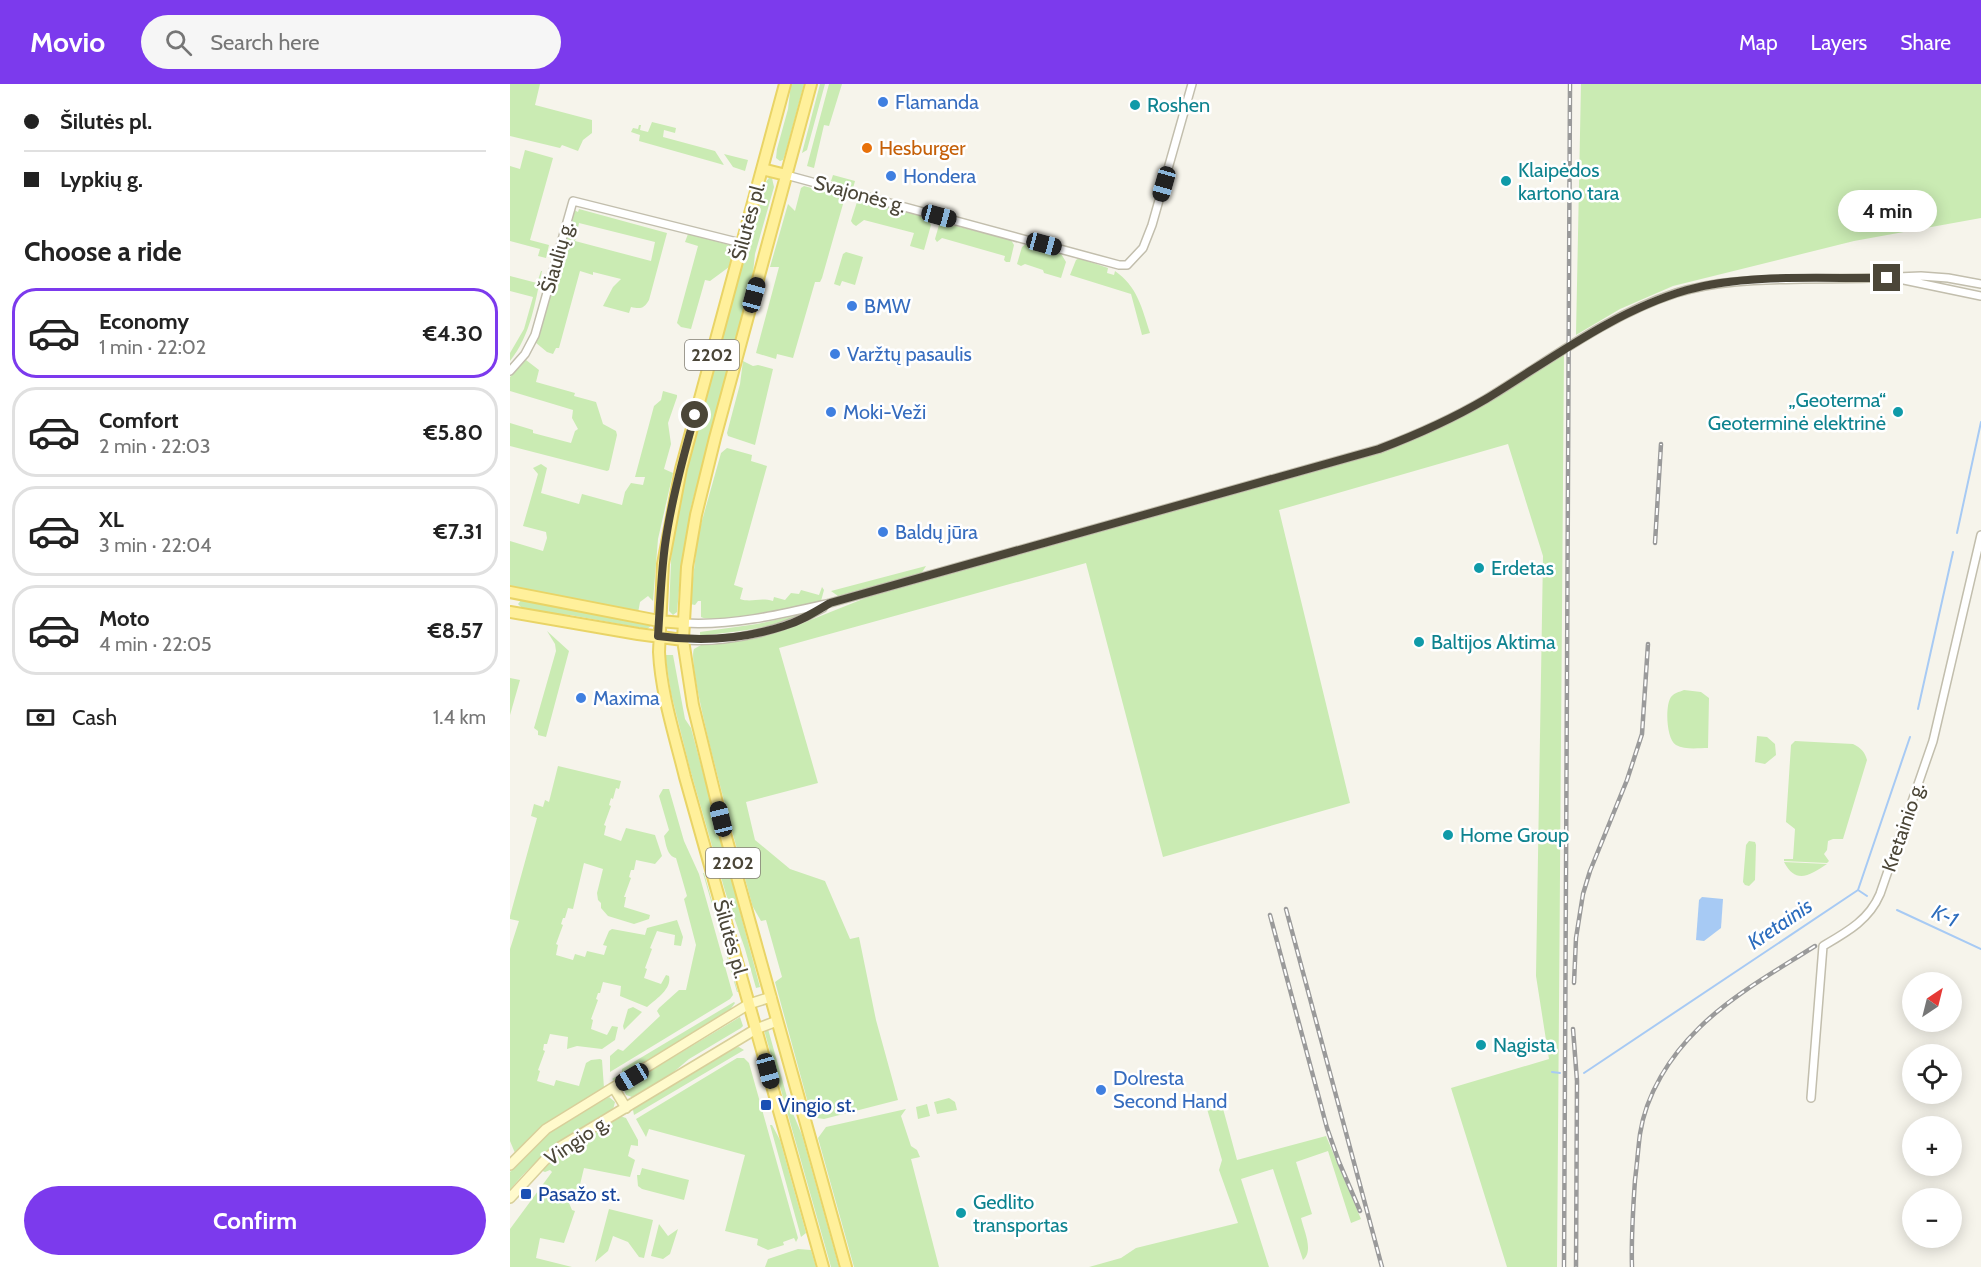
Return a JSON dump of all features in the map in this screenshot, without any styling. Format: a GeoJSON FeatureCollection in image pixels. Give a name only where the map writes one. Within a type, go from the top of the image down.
{"type":"FeatureCollection","features":[{"type":"Feature","properties":{"kind":"main road","name":"Šilutės pl."},"geometry":{"type":"LineString","coordinates":[[785,84],[678,479],[665,543],[658,636],[660,666],[668,707],[823,1267]]}},
{"type":"Feature","properties":{"kind":"main road","name":"Šilutės pl."},"geometry":{"type":"LineString","coordinates":[[811,84],[703,485],[687,567],[683,640],[687,678],[706,760],[846,1267]]}},
{"type":"Feature","properties":{"kind":"main road"},"geometry":{"type":"LineString","coordinates":[[762,169],[786,175]]}},
{"type":"Feature","properties":{"kind":"main road"},"geometry":{"type":"LineString","coordinates":[[511,592],[659,621],[683,623]]}},
{"type":"Feature","properties":{"kind":"main road"},"geometry":{"type":"LineString","coordinates":[[511,592],[516,603],[510,611],[683,640]]}},
{"type":"Feature","properties":{"kind":"main road","name":"Vingio g."},"geometry":{"type":"LineString","coordinates":[[510,1165],[546,1129],[749,1004],[771,997]]}},
{"type":"Feature","properties":{"kind":"main road","name":"Vingio g."},"geometry":{"type":"LineString","coordinates":[[510,1198],[560,1147],[756,1029],[777,1021]]}},
{"type":"Feature","properties":{"kind":"main road"},"geometry":{"type":"LineString","coordinates":[[614,1088],[626,1108]]}},
{"type":"Feature","properties":{"kind":"street","name":"Svajonės g."},"geometry":{"type":"LineString","coordinates":[[786,175],[1119,265],[1127,265],[1143,248],[1152,225],[1192,84]]}},
{"type":"Feature","properties":{"kind":"street","name":"Šiaulių g."},"geometry":{"type":"LineString","coordinates":[[510,371],[525,354],[535,335],[573,201],[741,243]]}},
{"type":"Feature","properties":{"kind":"street"},"geometry":{"type":"LineString","coordinates":[[683,623],[750,620],[830,603],[1379,449],[1469,408],[1569,347],[1646,304],[1699,287],[1754,280],[1935,277],[1981,284]]}},
{"type":"Feature","properties":{"kind":"street"},"geometry":{"type":"LineString","coordinates":[[1887,278],[1981,296]]}},
{"type":"Feature","properties":{"kind":"street","name":"Kretainio g."},"geometry":{"type":"LineString","coordinates":[[1811,1098],[1823,946],[1861,921],[1875,906],[1880,894],[1933,741],[1981,535]]}},
{"type":"Feature","properties":{"kind":"street"},"geometry":{"type":"LineString","coordinates":[[683,640],[719,639],[784,627],[830,603]]}},
{"type":"Feature","properties":{"kind":"green space"},"geometry":{"type":"Polygon","coordinates":[[[510,84],[540,84],[535,105],[592,120],[592,133],[583,140],[578,151],[562,145],[560,148],[510,136],[510,84]]]}},
{"type":"Feature","properties":{"kind":"green space"},"geometry":{"type":"Polygon","coordinates":[[[791,84],[804,84],[786,151],[783,160],[780,161],[776,158],[777,149],[788,109],[791,84]]]}},
{"type":"Feature","properties":{"kind":"green space"},"geometry":{"type":"Polygon","coordinates":[[[820,84],[825,84],[807,150],[802,153],[820,84]]]}},
{"type":"Feature","properties":{"kind":"green space"},"geometry":{"type":"Polygon","coordinates":[[[829,84],[842,84],[829,126],[824,125],[814,168],[807,166],[829,84]]]}},
{"type":"Feature","properties":{"kind":"green space"},"geometry":{"type":"Polygon","coordinates":[[[1581,84],[1981,84],[1981,218],[1854,241],[1673,286],[1620,309],[1576,335],[1581,84]]]}},
{"type":"Feature","properties":{"kind":"green space"},"geometry":{"type":"Polygon","coordinates":[[[652,122],[676,128],[675,133],[664,130],[663,137],[715,151],[724,165],[639,141],[640,135],[631,132],[633,128],[638,129],[641,125],[640,130],[648,132],[652,122]]]}},
{"type":"Feature","properties":{"kind":"green space"},"geometry":{"type":"Polygon","coordinates":[[[525,150],[553,158],[530,240],[549,245],[546,258],[538,256],[540,249],[510,241],[510,166],[520,169],[525,150]]]}},
{"type":"Feature","properties":{"kind":"green space"},"geometry":{"type":"Polygon","coordinates":[[[724,154],[748,160],[745,171],[733,167],[724,154]]]}},
{"type":"Feature","properties":{"kind":"green space"},"geometry":{"type":"Polygon","coordinates":[[[833,175],[855,181],[853,188],[831,181],[833,175]]]}},
{"type":"Feature","properties":{"kind":"green space"},"geometry":{"type":"Polygon","coordinates":[[[769,178],[772,178],[774,187],[691,507],[677,612],[673,615],[669,611],[672,537],[680,496],[761,194],[769,178]]]}},
{"type":"Feature","properties":{"kind":"green space"},"geometry":{"type":"Polygon","coordinates":[[[804,186],[845,197],[822,278],[820,282],[815,282],[793,358],[777,354],[776,359],[756,353],[779,267],[770,267],[788,204],[795,211],[801,188],[804,186]]]}},
{"type":"Feature","properties":{"kind":"green space"},"geometry":{"type":"Polygon","coordinates":[[[859,201],[926,217],[931,225],[924,250],[910,246],[914,233],[864,220],[856,226],[853,224],[851,221],[859,201]]]}},
{"type":"Feature","properties":{"kind":"green space"},"geometry":{"type":"Polygon","coordinates":[[[579,209],[667,233],[649,300],[642,308],[631,307],[629,313],[603,306],[613,287],[621,279],[580,271],[559,348],[556,348],[553,354],[535,342],[574,210],[578,212],[579,209]],[[579,223],[575,241],[651,261],[655,242],[579,223]]]}},
{"type":"Feature","properties":{"kind":"green space"},"geometry":{"type":"Polygon","coordinates":[[[944,223],[1011,240],[1014,245],[1010,262],[1004,260],[1005,256],[942,238],[937,242],[935,239],[939,225],[944,223]]]}},
{"type":"Feature","properties":{"kind":"green space"},"geometry":{"type":"Polygon","coordinates":[[[688,234],[730,245],[733,249],[729,267],[710,281],[705,280],[691,329],[681,327],[677,323],[698,246],[685,242],[688,234]]]}},
{"type":"Feature","properties":{"kind":"green space"},"geometry":{"type":"Polygon","coordinates":[[[1026,244],[1060,252],[1066,262],[1061,278],[1025,264],[1021,266],[1017,264],[1022,247],[1026,244]]]}},
{"type":"Feature","properties":{"kind":"green space"},"geometry":{"type":"Polygon","coordinates":[[[846,252],[863,257],[855,285],[842,281],[840,286],[834,284],[843,254],[846,252]]]}},
{"type":"Feature","properties":{"kind":"green space"},"geometry":{"type":"Polygon","coordinates":[[[1079,258],[1108,268],[1107,273],[1114,275],[1115,271],[1129,284],[1138,298],[1150,333],[1142,335],[1131,294],[1070,275],[1079,258]]]}},
{"type":"Feature","properties":{"kind":"green space"},"geometry":{"type":"Polygon","coordinates":[[[541,271],[528,329],[510,361],[510,353],[524,329],[533,297],[510,291],[510,276],[537,283],[541,271]]]}},
{"type":"Feature","properties":{"kind":"green space"},"geometry":{"type":"Polygon","coordinates":[[[1564,351],[1557,1267],[1507,1267],[1451,1088],[1549,1059],[1536,976],[1543,556],[1508,444],[1279,510],[1350,803],[1163,857],[1086,563],[779,648],[818,783],[746,802],[755,840],[790,869],[825,881],[850,939],[859,937],[876,1020],[898,1100],[824,1119],[811,1114],[775,982],[782,977],[766,920],[761,921],[753,907],[706,730],[698,693],[694,649],[701,645],[793,627],[868,597],[1291,478],[1413,440],[1460,418],[1564,351]]]}},
{"type":"Feature","properties":{"kind":"green space"},"geometry":{"type":"Polygon","coordinates":[[[526,360],[539,370],[536,382],[575,393],[574,396],[596,402],[603,424],[616,431],[617,435],[609,470],[510,446],[510,423],[533,430],[533,433],[571,443],[578,429],[572,418],[573,410],[510,391],[510,377],[526,360]]]}},
{"type":"Feature","properties":{"kind":"green space"},"geometry":{"type":"Polygon","coordinates":[[[743,361],[753,366],[773,369],[755,445],[728,436],[727,433],[740,384],[743,361]]]}},
{"type":"Feature","properties":{"kind":"green space"},"geometry":{"type":"Polygon","coordinates":[[[663,391],[677,395],[677,397],[668,423],[671,444],[664,469],[673,473],[658,539],[653,601],[648,596],[640,602],[638,613],[510,589],[510,541],[543,551],[547,538],[546,532],[523,526],[538,474],[533,468],[541,464],[547,468],[541,493],[579,504],[582,494],[622,505],[625,492],[631,483],[643,485],[645,477],[635,477],[654,406],[661,400],[663,391]]]}},
{"type":"Feature","properties":{"kind":"green space"},"geometry":{"type":"Polygon","coordinates":[[[727,448],[752,455],[751,461],[767,466],[734,585],[743,588],[740,599],[773,601],[774,597],[785,600],[791,593],[799,594],[801,590],[819,595],[822,587],[824,590],[821,601],[778,611],[724,619],[701,617],[701,601],[695,605],[690,604],[698,535],[721,453],[727,448]]]}},
{"type":"Feature","properties":{"kind":"green space"},"geometry":{"type":"Polygon","coordinates":[[[926,566],[921,574],[838,596],[831,591],[926,566]]]}},
{"type":"Feature","properties":{"kind":"green space"},"geometry":{"type":"Polygon","coordinates":[[[522,599],[651,626],[647,629],[522,608],[518,604],[522,599]]]}},
{"type":"Feature","properties":{"kind":"green space"},"geometry":{"type":"Polygon","coordinates":[[[802,614],[767,626],[700,636],[700,632],[757,624],[802,614]]]}},
{"type":"Feature","properties":{"kind":"green space"},"geometry":{"type":"Polygon","coordinates":[[[547,631],[569,651],[546,737],[538,735],[538,731],[534,728],[556,651],[555,644],[547,631]]]}},
{"type":"Feature","properties":{"kind":"green space"},"geometry":{"type":"Polygon","coordinates":[[[665,655],[673,655],[685,719],[691,728],[760,987],[756,988],[690,769],[671,693],[665,655]]]}},
{"type":"Feature","properties":{"kind":"green space"},"geometry":{"type":"Polygon","coordinates":[[[510,678],[520,680],[510,715],[510,678]]]}},
{"type":"Feature","properties":{"kind":"green space"},"geometry":{"type":"Polygon","coordinates":[[[1684,690],[1701,692],[1709,698],[1708,748],[1680,747],[1673,742],[1670,736],[1669,701],[1674,694],[1684,690]]]}},
{"type":"Feature","properties":{"kind":"green space"},"geometry":{"type":"Polygon","coordinates":[[[1757,736],[1767,737],[1775,744],[1776,755],[1765,764],[1755,762],[1757,736]]]}},
{"type":"Feature","properties":{"kind":"green space"},"geometry":{"type":"Polygon","coordinates":[[[1795,741],[1853,744],[1862,750],[1867,760],[1843,839],[1828,841],[1824,854],[1829,861],[1827,863],[1784,861],[1784,859],[1793,859],[1795,829],[1786,822],[1791,745],[1795,741]]]}},
{"type":"Feature","properties":{"kind":"green space"},"geometry":{"type":"Polygon","coordinates":[[[558,766],[621,781],[619,789],[616,788],[613,799],[611,798],[609,805],[611,806],[604,825],[606,826],[604,835],[621,841],[626,828],[655,835],[662,856],[655,864],[636,860],[634,870],[631,870],[629,877],[631,878],[624,897],[626,897],[624,907],[650,915],[649,919],[634,924],[608,916],[601,908],[597,893],[603,869],[584,863],[573,909],[568,908],[561,924],[563,925],[556,944],[558,945],[556,955],[573,960],[575,954],[585,957],[587,951],[604,955],[607,946],[603,945],[612,929],[645,935],[647,928],[677,920],[683,937],[681,946],[674,945],[675,935],[657,931],[650,948],[652,949],[644,978],[661,984],[666,975],[669,976],[669,981],[662,993],[647,1007],[620,996],[621,986],[603,982],[596,999],[598,1000],[591,1019],[593,1020],[591,1029],[607,1035],[612,1026],[618,1027],[615,1040],[602,1049],[577,1046],[567,1049],[568,1037],[550,1034],[547,1044],[544,1044],[543,1050],[545,1051],[538,1070],[540,1071],[537,1081],[554,1086],[556,1080],[579,1086],[586,1063],[600,1059],[602,1060],[604,1088],[548,1122],[515,1153],[510,1141],[510,949],[519,921],[510,919],[510,916],[537,818],[531,816],[534,804],[543,807],[545,800],[549,802],[558,766]]]}},
{"type":"Feature","properties":{"kind":"green space"},"geometry":{"type":"Polygon","coordinates":[[[663,789],[669,789],[684,841],[699,874],[733,995],[610,1072],[610,1056],[618,1049],[623,1051],[660,1016],[657,1011],[659,1008],[679,990],[686,990],[696,945],[684,899],[687,896],[676,858],[666,846],[664,836],[669,830],[659,796],[663,789]]]}},
{"type":"Feature","properties":{"kind":"green space"},"geometry":{"type":"Polygon","coordinates":[[[1749,841],[1755,842],[1756,845],[1755,880],[1749,886],[1743,882],[1746,845],[1749,841]]]}},
{"type":"Feature","properties":{"kind":"green space"},"geometry":{"type":"Polygon","coordinates":[[[1784,862],[1827,864],[1815,872],[1798,876],[1793,874],[1784,862]]]}},
{"type":"Feature","properties":{"kind":"green space"},"geometry":{"type":"Polygon","coordinates":[[[704,873],[738,992],[737,992],[704,873]]]}},
{"type":"Feature","properties":{"kind":"green space"},"geometry":{"type":"Polygon","coordinates":[[[734,1002],[726,1015],[615,1081],[612,1079],[622,1073],[622,1069],[734,1002]]]}},
{"type":"Feature","properties":{"kind":"green space"},"geometry":{"type":"Polygon","coordinates":[[[633,1007],[642,1012],[624,1030],[628,1009],[633,1007]]]}},
{"type":"Feature","properties":{"kind":"green space"},"geometry":{"type":"Polygon","coordinates":[[[740,1017],[743,1026],[741,1028],[689,1059],[669,1076],[632,1097],[626,1095],[624,1090],[627,1085],[740,1017]]]}},
{"type":"Feature","properties":{"kind":"green space"},"geometry":{"type":"Polygon","coordinates":[[[768,1029],[789,1104],[802,1135],[839,1267],[831,1267],[764,1030],[768,1029]]]}},
{"type":"Feature","properties":{"kind":"green space"},"geometry":{"type":"Polygon","coordinates":[[[739,1047],[744,1050],[634,1115],[633,1110],[636,1107],[733,1048],[739,1047]]]}},
{"type":"Feature","properties":{"kind":"green space"},"geometry":{"type":"Polygon","coordinates":[[[737,1058],[744,1058],[749,1063],[798,1238],[796,1242],[794,1238],[783,1242],[784,1245],[768,1250],[757,1245],[758,1239],[725,1231],[745,1155],[649,1129],[646,1137],[636,1119],[737,1058]]]}},
{"type":"Feature","properties":{"kind":"green space"},"geometry":{"type":"Polygon","coordinates":[[[609,1097],[615,1102],[613,1110],[545,1155],[510,1190],[510,1172],[547,1133],[609,1097]]]}},
{"type":"Feature","properties":{"kind":"green space"},"geometry":{"type":"Polygon","coordinates":[[[949,1098],[955,1102],[957,1110],[937,1114],[934,1102],[949,1098]]]}},
{"type":"Feature","properties":{"kind":"green space"},"geometry":{"type":"Polygon","coordinates":[[[1212,1099],[1213,1104],[1220,1101],[1222,1105],[1237,1160],[1326,1136],[1361,1219],[1351,1223],[1328,1151],[1296,1162],[1312,1214],[1301,1218],[1308,1246],[1303,1260],[1273,1169],[1241,1179],[1269,1267],[1089,1267],[1121,1258],[1136,1248],[1238,1223],[1219,1170],[1222,1160],[1205,1102],[1212,1099]]]}},
{"type":"Feature","properties":{"kind":"green space"},"geometry":{"type":"Polygon","coordinates":[[[927,1104],[930,1116],[918,1119],[916,1107],[927,1104]]]}},
{"type":"Feature","properties":{"kind":"green space"},"geometry":{"type":"Polygon","coordinates":[[[906,1109],[901,1116],[911,1146],[917,1150],[920,1157],[911,1159],[939,1267],[854,1267],[818,1138],[826,1127],[906,1109]]]}},
{"type":"Feature","properties":{"kind":"green space"},"geometry":{"type":"Polygon","coordinates":[[[620,1116],[626,1118],[638,1140],[638,1146],[631,1145],[628,1156],[635,1160],[630,1177],[584,1168],[577,1197],[569,1203],[575,1211],[564,1243],[540,1238],[536,1258],[572,1267],[510,1267],[510,1229],[552,1172],[540,1170],[551,1160],[620,1116]]]}},
{"type":"Feature","properties":{"kind":"green space"},"geometry":{"type":"Polygon","coordinates":[[[770,1125],[780,1140],[805,1229],[806,1233],[801,1237],[770,1125]]]}},
{"type":"Feature","properties":{"kind":"green space"},"geometry":{"type":"Polygon","coordinates":[[[642,1168],[689,1180],[684,1200],[638,1186],[637,1175],[640,1175],[642,1168]]]}},
{"type":"Feature","properties":{"kind":"green space"},"geometry":{"type":"Polygon","coordinates":[[[609,1209],[653,1220],[644,1258],[639,1257],[628,1242],[613,1236],[608,1251],[595,1262],[609,1209]]]}},
{"type":"Feature","properties":{"kind":"green space"},"geometry":{"type":"Polygon","coordinates":[[[659,1224],[668,1236],[678,1229],[670,1254],[663,1259],[651,1256],[659,1224]]]}},
{"type":"Feature","properties":{"kind":"green space"},"geometry":{"type":"Polygon","coordinates":[[[798,1249],[811,1250],[816,1267],[765,1267],[768,1259],[798,1249]]]}},
{"type":"Feature","properties":{"kind":"water"},"geometry":{"type":"Polygon","coordinates":[[[1702,897],[1723,899],[1721,928],[1704,941],[1696,940],[1699,900],[1702,897]]]}},
{"type":"Feature","properties":{"kind":"waterway","name":"Kretainis"},"geometry":{"type":"LineString","coordinates":[[1957,533],[1981,422]]}},
{"type":"Feature","properties":{"kind":"waterway","name":"Kretainis"},"geometry":{"type":"LineString","coordinates":[[1918,709],[1953,552]]}},
{"type":"Feature","properties":{"kind":"waterway","name":"Kretainis"},"geometry":{"type":"LineString","coordinates":[[1584,1073],[1858,890],[1910,737]]}},
{"type":"Feature","properties":{"kind":"waterway","name":"K-1"},"geometry":{"type":"LineString","coordinates":[[1858,890],[1867,896]]}},
{"type":"Feature","properties":{"kind":"waterway","name":"K-1"},"geometry":{"type":"LineString","coordinates":[[1897,910],[1981,949]]}},
{"type":"Feature","properties":{"kind":"waterway","name":"Kretainis"},"geometry":{"type":"LineString","coordinates":[[1552,1072],[1560,1073]]}},
{"type":"Feature","properties":{"kind":"railway"},"geometry":{"type":"LineString","coordinates":[[1564,1267],[1570,84]]}},
{"type":"Feature","properties":{"kind":"railway"},"geometry":{"type":"LineString","coordinates":[[1655,543],[1661,444]]}},
{"type":"Feature","properties":{"kind":"railway"},"geometry":{"type":"LineString","coordinates":[[1574,983],[1576,938],[1583,894],[1627,780],[1642,734],[1648,644]]}},
{"type":"Feature","properties":{"kind":"railway"},"geometry":{"type":"LineString","coordinates":[[1286,909],[1382,1267]]}},
{"type":"Feature","properties":{"kind":"railway"},"geometry":{"type":"LineString","coordinates":[[1270,915],[1327,1128],[1360,1211]]}},
{"type":"Feature","properties":{"kind":"railway"},"geometry":{"type":"LineString","coordinates":[[1632,1267],[1635,1180],[1640,1134],[1648,1104],[1661,1076],[1688,1039],[1712,1016],[1755,984],[1815,946]]}},
{"type":"Feature","properties":{"kind":"railway"},"geometry":{"type":"LineString","coordinates":[[1573,1029],[1577,1081],[1576,1267]]}},
{"type":"Feature","properties":{"kind":"place","name":"Flamanda"},"geometry":{"type":"Point","coordinates":[883,102]}},
{"type":"Feature","properties":{"kind":"place","name":"Roshen"},"geometry":{"type":"Point","coordinates":[1135,105]}},
{"type":"Feature","properties":{"kind":"place","name":"Hesburger"},"geometry":{"type":"Point","coordinates":[867,148]}},
{"type":"Feature","properties":{"kind":"place","name":"Hondera"},"geometry":{"type":"Point","coordinates":[891,176]}},
{"type":"Feature","properties":{"kind":"place","name":"Klaipėdos kartono tara"},"geometry":{"type":"Point","coordinates":[1506,181]}},
{"type":"Feature","properties":{"kind":"place","name":"BMW"},"geometry":{"type":"Point","coordinates":[852,306]}},
{"type":"Feature","properties":{"kind":"place","name":"Varžtų pasaulis"},"geometry":{"type":"Point","coordinates":[835,354]}},
{"type":"Feature","properties":{"kind":"place","name":"Moki-Veži"},"geometry":{"type":"Point","coordinates":[831,412]}},
{"type":"Feature","properties":{"kind":"place","name":"„Geoterma“ Geoterminė elektrinė"},"geometry":{"type":"Point","coordinates":[1898,412]}},
{"type":"Feature","properties":{"kind":"place","name":"Baldų jūra"},"geometry":{"type":"Point","coordinates":[883,532]}},
{"type":"Feature","properties":{"kind":"place","name":"Erdetas"},"geometry":{"type":"Point","coordinates":[1479,568]}},
{"type":"Feature","properties":{"kind":"place","name":"Baltijos Aktima"},"geometry":{"type":"Point","coordinates":[1419,642]}},
{"type":"Feature","properties":{"kind":"place","name":"Maxima"},"geometry":{"type":"Point","coordinates":[581,698]}},
{"type":"Feature","properties":{"kind":"place","name":"Home Group"},"geometry":{"type":"Point","coordinates":[1448,835]}},
{"type":"Feature","properties":{"kind":"place","name":"Nagista"},"geometry":{"type":"Point","coordinates":[1481,1045]}},
{"type":"Feature","properties":{"kind":"place","name":"Dolresta Second Hand"},"geometry":{"type":"Point","coordinates":[1101,1090]}},
{"type":"Feature","properties":{"kind":"place","name":"Vingio st."},"geometry":{"type":"Point","coordinates":[766,1105]}},
{"type":"Feature","properties":{"kind":"place","name":"Pasažo st."},"geometry":{"type":"Point","coordinates":[526,1194]}},
{"type":"Feature","properties":{"kind":"place","name":"Gedlito transportas"},"geometry":{"type":"Point","coordinates":[961,1213]}},
{"type":"Feature","properties":{"kind":"route"},"geometry":{"type":"LineString","coordinates":[[695,415],[666,536],[658,636],[698,641],[784,627],[830,603],[1379,449],[1451,418],[1616,320],[1646,304],[1677,293],[1739,281],[1887,278]]}}]}
